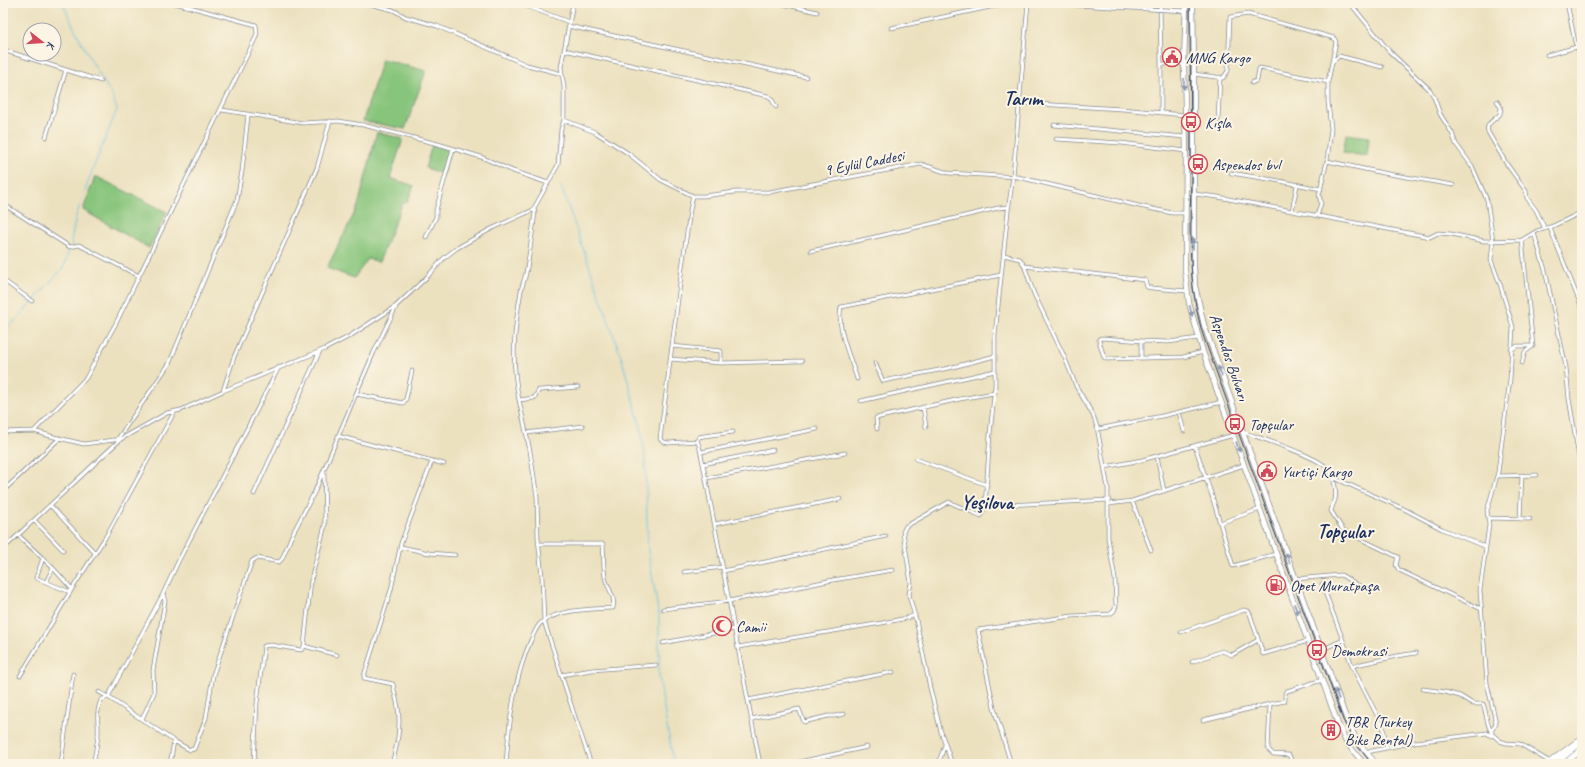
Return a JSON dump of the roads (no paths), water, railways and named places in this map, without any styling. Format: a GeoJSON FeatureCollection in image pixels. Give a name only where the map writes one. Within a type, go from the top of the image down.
{"type":"FeatureCollection","features":[{"type":"Feature","properties":{"kind":"highway"},"geometry":{"type":"LineString","coordinates":[[1550,763],[1582,738]]}},
{"type":"Feature","properties":{"kind":"highway"},"geometry":{"type":"LineString","coordinates":[[1550,763],[1582,741]]}},
{"type":"Feature","properties":{"kind":"highway"},"geometry":{"type":"LineString","coordinates":[[1564,764],[1582,749]]}},
{"type":"Feature","properties":{"kind":"highway"},"geometry":{"type":"LineString","coordinates":[[1570,764],[1582,753]]}},
{"type":"Feature","properties":{"kind":"main road","name":"Aspendos Bulvarı"},"geometry":{"type":"LineString","coordinates":[[1186,3],[1184,115],[1186,150],[1185,270],[1187,291],[1203,352],[1341,732],[1364,764]]}},
{"type":"Feature","properties":{"kind":"main road","name":"Aspendos Bulvarı"},"geometry":{"type":"LineString","coordinates":[[1193,3],[1194,266],[1199,307],[1210,344],[1351,731],[1376,764]]}},
{"type":"Feature","properties":{"kind":"street"},"geometry":{"type":"LineString","coordinates":[[34,431],[86,378],[116,323],[222,110],[257,33],[256,25],[175,3]]}},
{"type":"Feature","properties":{"kind":"street"},"geometry":{"type":"LineString","coordinates":[[366,3],[393,10],[406,17],[437,26],[526,65],[562,74]]}},
{"type":"Feature","properties":{"kind":"street"},"geometry":{"type":"LineString","coordinates":[[518,3],[569,22]]}},
{"type":"Feature","properties":{"kind":"street"},"geometry":{"type":"LineString","coordinates":[[3,432],[34,431],[84,444],[119,440],[168,413],[181,410],[222,391],[320,351],[350,336],[396,306],[427,277],[444,258],[457,248],[491,229],[525,214],[534,207],[558,165],[561,129],[564,120],[564,87],[561,67],[573,3]]}},
{"type":"Feature","properties":{"kind":"street"},"geometry":{"type":"LineString","coordinates":[[780,3],[817,12]]}},
{"type":"Feature","properties":{"kind":"street"},"geometry":{"type":"LineString","coordinates":[[890,28],[1009,3]]}},
{"type":"Feature","properties":{"kind":"street"},"geometry":{"type":"LineString","coordinates":[[952,764],[930,688],[915,615],[909,594],[911,583],[907,565],[903,530],[910,524],[949,502],[981,516],[985,506],[1001,275],[1013,176],[1028,3]]}},
{"type":"Feature","properties":{"kind":"street"},"geometry":{"type":"LineString","coordinates":[[1074,3],[1075,5],[1186,11]]}},
{"type":"Feature","properties":{"kind":"street"},"geometry":{"type":"LineString","coordinates":[[1160,3],[1161,113]]}},
{"type":"Feature","properties":{"kind":"street"},"geometry":{"type":"LineString","coordinates":[[1350,3],[1389,51],[1433,94],[1440,114],[1452,133],[1456,144],[1472,166],[1484,193],[1489,210],[1493,241],[1491,260],[1511,317],[1513,334],[1510,380],[1497,476],[1487,511],[1489,524],[1480,590],[1487,683],[1496,723],[1490,736],[1486,733],[1415,742],[1367,752]]}},
{"type":"Feature","properties":{"kind":"street"},"geometry":{"type":"LineString","coordinates":[[1567,3],[1577,47],[1582,59]]}},
{"type":"Feature","properties":{"kind":"street"},"geometry":{"type":"LineString","coordinates":[[1194,74],[1223,78],[1228,71],[1230,17],[1248,14],[1334,38],[1336,42],[1328,82],[1328,102],[1331,129],[1317,216]]}},
{"type":"Feature","properties":{"kind":"street"},"geometry":{"type":"LineString","coordinates":[[568,26],[806,77]]}},
{"type":"Feature","properties":{"kind":"street"},"geometry":{"type":"LineString","coordinates":[[1548,55],[1577,47]]}},
{"type":"Feature","properties":{"kind":"street"},"geometry":{"type":"LineString","coordinates":[[3,50],[101,81]]}},
{"type":"Feature","properties":{"kind":"street"},"geometry":{"type":"LineString","coordinates":[[564,50],[768,96],[771,98],[776,107]]}},
{"type":"Feature","properties":{"kind":"street"},"geometry":{"type":"LineString","coordinates":[[1332,62],[1339,56],[1382,68]]}},
{"type":"Feature","properties":{"kind":"street"},"geometry":{"type":"LineString","coordinates":[[1161,64],[1184,64]]}},
{"type":"Feature","properties":{"kind":"street"},"geometry":{"type":"LineString","coordinates":[[1252,83],[1256,80],[1258,69],[1260,68],[1328,82]]}},
{"type":"Feature","properties":{"kind":"street"},"geometry":{"type":"LineString","coordinates":[[46,137],[66,70]]}},
{"type":"Feature","properties":{"kind":"street"},"geometry":{"type":"LineString","coordinates":[[1218,121],[1220,77]]}},
{"type":"Feature","properties":{"kind":"street"},"geometry":{"type":"LineString","coordinates":[[1497,101],[1501,108],[1500,114],[1488,125],[1486,129],[1526,191],[1527,198],[1536,210],[1545,229]]}},
{"type":"Feature","properties":{"kind":"street"},"geometry":{"type":"LineString","coordinates":[[1020,103],[1184,115]]}},
{"type":"Feature","properties":{"kind":"street"},"geometry":{"type":"LineString","coordinates":[[222,110],[304,123],[338,120],[370,126],[424,139],[548,183]]}},
{"type":"Feature","properties":{"kind":"street"},"geometry":{"type":"LineString","coordinates":[[3,550],[119,440],[169,364],[237,200],[242,171],[248,115]]}},
{"type":"Feature","properties":{"kind":"street","name":"9 Eylül Caddesi"},"geometry":{"type":"LineString","coordinates":[[564,120],[595,132],[628,154],[661,180],[694,196],[709,196],[735,192],[768,192],[920,164],[948,173],[1013,176],[1132,204],[1172,212],[1186,213]]}},
{"type":"Feature","properties":{"kind":"street"},"geometry":{"type":"LineString","coordinates":[[222,391],[234,357],[317,168],[330,121]]}},
{"type":"Feature","properties":{"kind":"street"},"geometry":{"type":"LineString","coordinates":[[1054,125],[1185,137]]}},
{"type":"Feature","properties":{"kind":"street"},"geometry":{"type":"LineString","coordinates":[[1056,139],[1121,143],[1186,150]]}},
{"type":"Feature","properties":{"kind":"street"},"geometry":{"type":"LineString","coordinates":[[426,236],[436,217],[436,210],[453,149]]}},
{"type":"Feature","properties":{"kind":"street"},"geometry":{"type":"LineString","coordinates":[[1327,161],[1383,173],[1453,185]]}},
{"type":"Feature","properties":{"kind":"street"},"geometry":{"type":"LineString","coordinates":[[1231,173],[1321,189]]}},
{"type":"Feature","properties":{"kind":"street"},"geometry":{"type":"LineString","coordinates":[[1292,211],[1297,185]]}},
{"type":"Feature","properties":{"kind":"street"},"geometry":{"type":"LineString","coordinates":[[1194,194],[1430,237],[1438,232],[1484,241],[1522,240],[1534,233],[1550,228],[1582,212]]}},
{"type":"Feature","properties":{"kind":"street"},"geometry":{"type":"LineString","coordinates":[[694,196],[690,210],[660,439],[668,443],[697,441],[699,437],[733,432]]}},
{"type":"Feature","properties":{"kind":"street"},"geometry":{"type":"LineString","coordinates":[[3,204],[70,247],[78,245],[139,276]]}},
{"type":"Feature","properties":{"kind":"street"},"geometry":{"type":"LineString","coordinates":[[534,207],[535,213],[530,252],[526,275],[521,289],[514,336],[515,381],[537,497],[538,544],[544,621],[592,764]]}},
{"type":"Feature","properties":{"kind":"street"},"geometry":{"type":"LineString","coordinates":[[811,251],[998,208],[1009,207]]}},
{"type":"Feature","properties":{"kind":"street"},"geometry":{"type":"LineString","coordinates":[[1550,228],[1582,308]]}},
{"type":"Feature","properties":{"kind":"street"},"geometry":{"type":"LineString","coordinates":[[1534,233],[1545,270],[1566,367],[1569,400],[1582,475]]}},
{"type":"Feature","properties":{"kind":"street"},"geometry":{"type":"LineString","coordinates":[[1522,240],[1533,346]]}},
{"type":"Feature","properties":{"kind":"street"},"geometry":{"type":"LineString","coordinates":[[1004,255],[1020,259],[1024,266],[1034,294],[1064,356],[1076,386],[1093,415],[1098,429],[1109,500],[1108,538],[1115,579],[1116,606],[1114,611],[1110,614],[1072,616],[978,630],[994,708],[1011,764]]}},
{"type":"Feature","properties":{"kind":"street"},"geometry":{"type":"LineString","coordinates":[[1024,266],[1145,280],[1147,287],[1187,291]]}},
{"type":"Feature","properties":{"kind":"street"},"geometry":{"type":"LineString","coordinates":[[857,379],[845,346],[841,307],[948,287],[1001,275]]}},
{"type":"Feature","properties":{"kind":"street"},"geometry":{"type":"LineString","coordinates":[[3,280],[32,301]]}},
{"type":"Feature","properties":{"kind":"street"},"geometry":{"type":"LineString","coordinates":[[99,692],[186,749],[194,749],[206,718],[213,675],[252,561],[257,558],[279,562],[282,559],[292,535],[315,491],[374,352],[396,306]]}},
{"type":"Feature","properties":{"kind":"street"},"geometry":{"type":"LineString","coordinates":[[1199,338],[1168,342],[1102,338],[1099,339],[1099,341],[1104,358],[1106,359],[1183,357],[1203,352]]}},
{"type":"Feature","properties":{"kind":"street"},"geometry":{"type":"LineString","coordinates":[[1141,357],[1140,346],[1144,341]]}},
{"type":"Feature","properties":{"kind":"street"},"geometry":{"type":"LineString","coordinates":[[672,346],[721,351],[721,363]]}},
{"type":"Feature","properties":{"kind":"street"},"geometry":{"type":"LineString","coordinates":[[1511,350],[1518,346],[1533,346]]}},
{"type":"Feature","properties":{"kind":"street"},"geometry":{"type":"LineString","coordinates":[[1522,364],[1525,352],[1533,346]]}},
{"type":"Feature","properties":{"kind":"street"},"geometry":{"type":"LineString","coordinates":[[254,494],[320,351]]}},
{"type":"Feature","properties":{"kind":"street"},"geometry":{"type":"LineString","coordinates":[[875,363],[883,381],[949,368],[995,356]]}},
{"type":"Feature","properties":{"kind":"street"},"geometry":{"type":"LineString","coordinates":[[670,359],[721,363],[802,361]]}},
{"type":"Feature","properties":{"kind":"street"},"geometry":{"type":"LineString","coordinates":[[93,764],[98,734],[97,719],[101,700],[108,697],[163,594],[178,562],[279,367]]}},
{"type":"Feature","properties":{"kind":"street"},"geometry":{"type":"LineString","coordinates":[[356,394],[403,403],[406,398],[412,371]]}},
{"type":"Feature","properties":{"kind":"street"},"geometry":{"type":"LineString","coordinates":[[861,401],[995,371]]}},
{"type":"Feature","properties":{"kind":"street"},"geometry":{"type":"LineString","coordinates":[[519,400],[534,398],[539,390],[578,386]]}},
{"type":"Feature","properties":{"kind":"street"},"geometry":{"type":"LineString","coordinates":[[877,429],[876,418],[994,393]]}},
{"type":"Feature","properties":{"kind":"street"},"geometry":{"type":"LineString","coordinates":[[1098,429],[1222,402]]}},
{"type":"Feature","properties":{"kind":"street"},"geometry":{"type":"LineString","coordinates":[[924,407],[926,427]]}},
{"type":"Feature","properties":{"kind":"street"},"geometry":{"type":"LineString","coordinates":[[20,676],[71,590],[105,538],[175,411]]}},
{"type":"Feature","properties":{"kind":"street"},"geometry":{"type":"LineString","coordinates":[[1179,412],[1184,431]]}},
{"type":"Feature","properties":{"kind":"street"},"geometry":{"type":"LineString","coordinates":[[526,433],[583,426]]}},
{"type":"Feature","properties":{"kind":"street"},"geometry":{"type":"LineString","coordinates":[[701,452],[817,429]]}},
{"type":"Feature","properties":{"kind":"street"},"geometry":{"type":"LineString","coordinates":[[1243,432],[1312,458],[1329,470],[1334,484],[1335,499],[1331,511],[1343,530],[1398,557],[1396,565],[1399,570],[1481,609]]}},
{"type":"Feature","properties":{"kind":"street"},"geometry":{"type":"LineString","coordinates":[[1105,468],[1157,456],[1234,435]]}},
{"type":"Feature","properties":{"kind":"street"},"geometry":{"type":"LineString","coordinates":[[338,436],[444,464]]}},
{"type":"Feature","properties":{"kind":"street"},"geometry":{"type":"LineString","coordinates":[[3,491],[60,438]]}},
{"type":"Feature","properties":{"kind":"street"},"geometry":{"type":"LineString","coordinates":[[697,441],[701,452],[760,764]]}},
{"type":"Feature","properties":{"kind":"street"},"geometry":{"type":"LineString","coordinates":[[1195,446],[1233,566],[1276,554]]}},
{"type":"Feature","properties":{"kind":"street"},"geometry":{"type":"LineString","coordinates":[[703,464],[773,450]]}},
{"type":"Feature","properties":{"kind":"street"},"geometry":{"type":"LineString","coordinates":[[706,478],[845,453]]}},
{"type":"Feature","properties":{"kind":"street"},"geometry":{"type":"LineString","coordinates":[[1157,456],[1164,491]]}},
{"type":"Feature","properties":{"kind":"street"},"geometry":{"type":"LineString","coordinates":[[916,459],[987,485]]}},
{"type":"Feature","properties":{"kind":"street"},"geometry":{"type":"LineString","coordinates":[[392,764],[398,742],[399,725],[398,708],[393,684],[364,678],[364,676],[391,590],[401,547],[432,461]]}},
{"type":"Feature","properties":{"kind":"street"},"geometry":{"type":"LineString","coordinates":[[1109,504],[1132,501],[1244,465]]}},
{"type":"Feature","properties":{"kind":"street"},"geometry":{"type":"LineString","coordinates":[[254,764],[264,646],[271,645],[301,650],[304,646],[311,580],[325,525],[324,470]]}},
{"type":"Feature","properties":{"kind":"street"},"geometry":{"type":"LineString","coordinates":[[1520,519],[1522,475]]}},
{"type":"Feature","properties":{"kind":"street"},"geometry":{"type":"LineString","coordinates":[[1497,476],[1537,475]]}},
{"type":"Feature","properties":{"kind":"street"},"geometry":{"type":"LineString","coordinates":[[1332,478],[1404,509],[1442,529],[1486,547]]}},
{"type":"Feature","properties":{"kind":"street"},"geometry":{"type":"LineString","coordinates":[[715,524],[840,499]]}},
{"type":"Feature","properties":{"kind":"street"},"geometry":{"type":"LineString","coordinates":[[985,506],[1109,500]]}},
{"type":"Feature","properties":{"kind":"street"},"geometry":{"type":"LineString","coordinates":[[1132,501],[1151,550]]}},
{"type":"Feature","properties":{"kind":"street"},"geometry":{"type":"LineString","coordinates":[[50,505],[96,553]]}},
{"type":"Feature","properties":{"kind":"street"},"geometry":{"type":"LineString","coordinates":[[1220,523],[1260,509]]}},
{"type":"Feature","properties":{"kind":"street"},"geometry":{"type":"LineString","coordinates":[[1488,518],[1530,519]]}},
{"type":"Feature","properties":{"kind":"street"},"geometry":{"type":"LineString","coordinates":[[34,520],[63,550]]}},
{"type":"Feature","properties":{"kind":"street"},"geometry":{"type":"LineString","coordinates":[[18,535],[53,568],[71,590]]}},
{"type":"Feature","properties":{"kind":"street"},"geometry":{"type":"LineString","coordinates":[[723,571],[886,536]]}},
{"type":"Feature","properties":{"kind":"street"},"geometry":{"type":"LineString","coordinates":[[506,764],[510,725],[520,670],[535,632],[541,623],[557,614],[583,610],[613,608],[614,604],[614,599],[605,578],[603,544],[538,544]]}},
{"type":"Feature","properties":{"kind":"street"},"geometry":{"type":"LineString","coordinates":[[401,547],[428,553],[455,555]]}},
{"type":"Feature","properties":{"kind":"street"},"geometry":{"type":"LineString","coordinates":[[43,558],[36,578],[71,590]]}},
{"type":"Feature","properties":{"kind":"street"},"geometry":{"type":"LineString","coordinates":[[684,572],[722,567]]}},
{"type":"Feature","properties":{"kind":"street"},"geometry":{"type":"LineString","coordinates":[[46,582],[53,568]]}},
{"type":"Feature","properties":{"kind":"street"},"geometry":{"type":"LineString","coordinates":[[663,609],[729,601],[821,582],[893,570]]}},
{"type":"Feature","properties":{"kind":"street"},"geometry":{"type":"LineString","coordinates":[[1295,579],[1341,575],[1361,587]]}},
{"type":"Feature","properties":{"kind":"street"},"geometry":{"type":"LineString","coordinates":[[1322,584],[1352,666],[1383,727],[1387,748]]}},
{"type":"Feature","properties":{"kind":"street"},"geometry":{"type":"LineString","coordinates":[[142,719],[154,690],[153,670],[165,601],[163,594]]}},
{"type":"Feature","properties":{"kind":"street"},"geometry":{"type":"LineString","coordinates":[[1181,632],[1244,610],[1248,611],[1250,614],[1263,654],[1308,641]]}},
{"type":"Feature","properties":{"kind":"street"},"geometry":{"type":"LineString","coordinates":[[738,647],[882,623],[915,615]]}},
{"type":"Feature","properties":{"kind":"street"},"geometry":{"type":"LineString","coordinates":[[663,643],[735,629]]}},
{"type":"Feature","properties":{"kind":"street"},"geometry":{"type":"LineString","coordinates":[[1192,662],[1222,651],[1232,656],[1258,640]]}},
{"type":"Feature","properties":{"kind":"street"},"geometry":{"type":"LineString","coordinates":[[1321,650],[1343,640]]}},
{"type":"Feature","properties":{"kind":"street"},"geometry":{"type":"LineString","coordinates":[[304,646],[337,655]]}},
{"type":"Feature","properties":{"kind":"street"},"geometry":{"type":"LineString","coordinates":[[1352,666],[1416,653]]}},
{"type":"Feature","properties":{"kind":"street"},"geometry":{"type":"LineString","coordinates":[[561,675],[592,670],[656,665]]}},
{"type":"Feature","properties":{"kind":"street"},"geometry":{"type":"LineString","coordinates":[[748,700],[894,672]]}},
{"type":"Feature","properties":{"kind":"street"},"geometry":{"type":"LineString","coordinates":[[61,764],[73,674]]}},
{"type":"Feature","properties":{"kind":"street"},"geometry":{"type":"LineString","coordinates":[[1203,720],[1285,701],[1285,693],[1287,691],[1322,680]]}},
{"type":"Feature","properties":{"kind":"street"},"geometry":{"type":"LineString","coordinates":[[1423,689],[1445,692],[1460,696],[1473,704],[1483,704],[1489,729],[1500,741],[1520,744],[1550,763]]}},
{"type":"Feature","properties":{"kind":"street"},"geometry":{"type":"LineString","coordinates":[[1270,704],[1268,749],[1273,754],[1289,755],[1293,764]]}},
{"type":"Feature","properties":{"kind":"street"},"geometry":{"type":"LineString","coordinates":[[751,719],[799,709],[804,722],[844,714]]}},
{"type":"Feature","properties":{"kind":"street"},"geometry":{"type":"LineString","coordinates":[[170,764],[174,741]]}},
{"type":"Feature","properties":{"kind":"street"},"geometry":{"type":"LineString","coordinates":[[938,764],[945,744]]}},
{"type":"Feature","properties":{"kind":"street"},"geometry":{"type":"LineString","coordinates":[[790,764],[867,747]]}},
{"type":"Feature","properties":{"kind":"waterway"},"geometry":{"type":"LineString","coordinates":[[63,3],[80,39],[112,95],[117,110],[92,171],[76,216],[71,241],[72,245]]}},
{"type":"Feature","properties":{"kind":"waterway"},"geometry":{"type":"LineString","coordinates":[[561,186],[621,356],[641,428],[645,456],[648,551],[659,616],[659,677],[674,764]]}},
{"type":"Feature","properties":{"kind":"waterway"},"geometry":{"type":"LineString","coordinates":[[3,331],[16,320],[63,268],[69,249]]}},
{"type":"Feature","properties":{"kind":"tram line"},"geometry":{"type":"LineString","coordinates":[[1190,3],[1190,237],[1192,278],[1199,318],[1204,338],[1343,720],[1354,742],[1372,764]]}},
{"type":"Feature","properties":{"kind":"place","name":"MNG Kargo"},"geometry":{"type":"Point","coordinates":[1172,57]}},
{"type":"Feature","properties":{"kind":"place","name":"Kışla"},"geometry":{"type":"Point","coordinates":[1191,122]}},
{"type":"Feature","properties":{"kind":"place","name":"Aspendos bvl"},"geometry":{"type":"Point","coordinates":[1198,164]}},
{"type":"Feature","properties":{"kind":"place","name":"Topçular"},"geometry":{"type":"Point","coordinates":[1235,424]}},
{"type":"Feature","properties":{"kind":"place","name":"Yurtiçi Kargo"},"geometry":{"type":"Point","coordinates":[1267,471]}},
{"type":"Feature","properties":{"kind":"place","name":"Opet Muratpaşa"},"geometry":{"type":"Point","coordinates":[1276,585]}},
{"type":"Feature","properties":{"kind":"place","name":"Camii"},"geometry":{"type":"Point","coordinates":[722,626]}},
{"type":"Feature","properties":{"kind":"place","name":"Demokrasi"},"geometry":{"type":"Point","coordinates":[1317,650]}},
{"type":"Feature","properties":{"kind":"place","name":"TBR (Turkey Bike Rental)"},"geometry":{"type":"Point","coordinates":[1331,730]}},
{"type":"Feature","properties":{"kind":"district","name":"Tarım"},"geometry":{"type":"Point","coordinates":[1023,98]}},
{"type":"Feature","properties":{"kind":"district","name":"Yeşilova"},"geometry":{"type":"Point","coordinates":[987,502]}},
{"type":"Feature","properties":{"kind":"district","name":"Topçular"},"geometry":{"type":"Point","coordinates":[1345,531]}}]}
